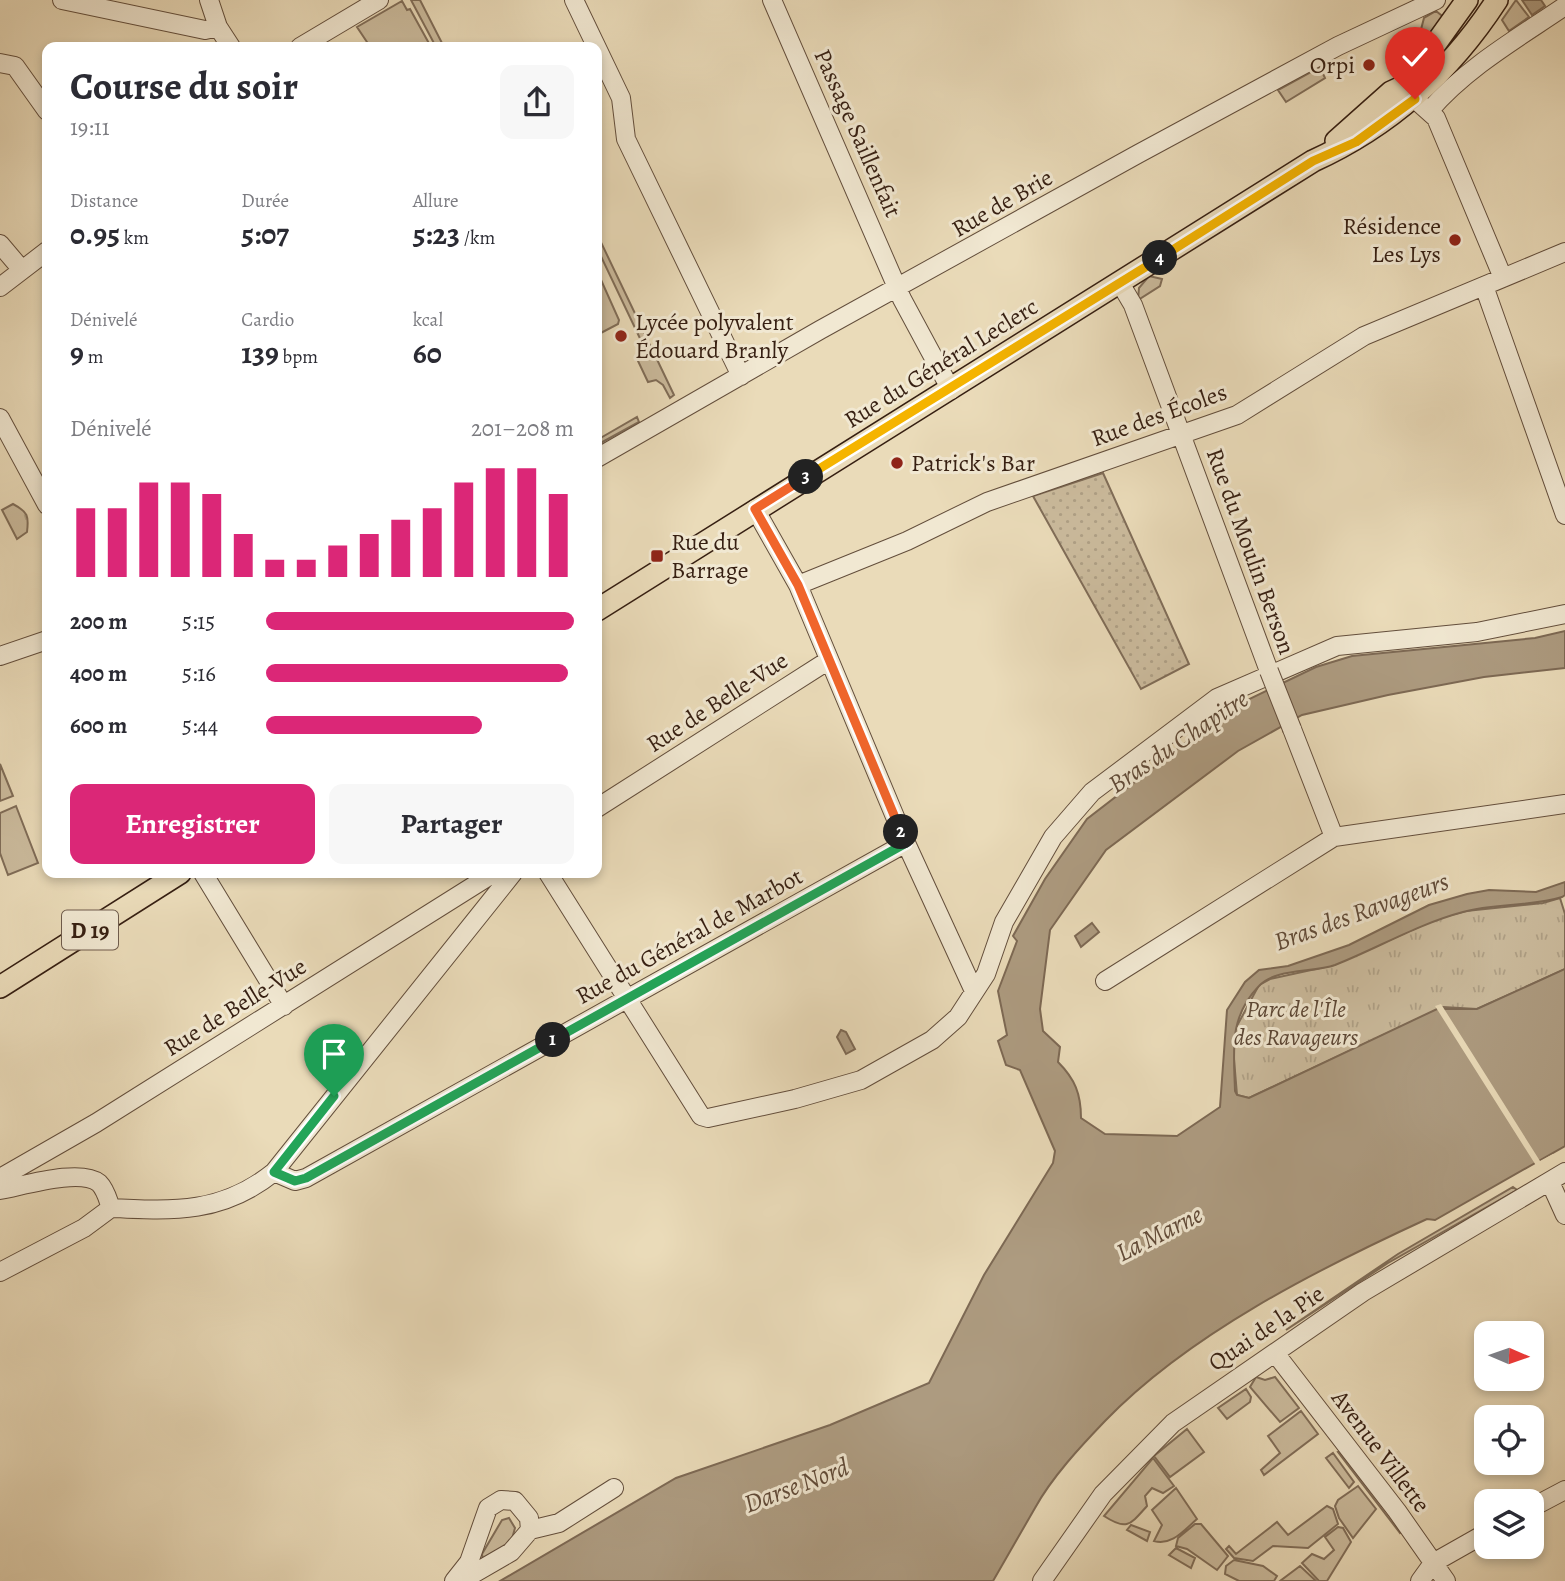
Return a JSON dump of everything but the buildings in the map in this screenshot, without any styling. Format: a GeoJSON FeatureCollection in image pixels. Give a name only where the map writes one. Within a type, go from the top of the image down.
{"type":"FeatureCollection","features":[{"type":"Feature","properties":{"kind":"main road","name":"Rue du Général Leclerc"},"geometry":{"type":"LineString","coordinates":[[1417,98],[1463,1]]}},
{"type":"Feature","properties":{"kind":"main road","name":"Rue du Général Leclerc"},"geometry":{"type":"LineString","coordinates":[[602,607],[1313,161],[1356,142],[1417,98],[1492,8]]}},
{"type":"Feature","properties":{"kind":"main road","name":"D 19"},"geometry":{"type":"LineString","coordinates":[[0,987],[172,878]]}},
{"type":"Feature","properties":{"kind":"street"},"geometry":{"type":"LineString","coordinates":[[62,0],[205,30],[218,27]]}},
{"type":"Feature","properties":{"kind":"street"},"geometry":{"type":"LineString","coordinates":[[209,0],[218,27],[228,42]]}},
{"type":"Feature","properties":{"kind":"street"},"geometry":{"type":"LineString","coordinates":[[309,42],[380,0]]}},
{"type":"Feature","properties":{"kind":"street"},"geometry":{"type":"LineString","coordinates":[[574,0],[594,42]]}},
{"type":"Feature","properties":{"kind":"street","name":"Passage Saillenfait"},"geometry":{"type":"LineString","coordinates":[[772,0],[900,287],[902,299],[951,390]]}},
{"type":"Feature","properties":{"kind":"street","name":"Rue de Brie"},"geometry":{"type":"LineString","coordinates":[[602,455],[1192,124],[1338,46],[1436,0]]}},
{"type":"Feature","properties":{"kind":"street"},"geometry":{"type":"LineString","coordinates":[[1463,1],[1492,8]]}},
{"type":"Feature","properties":{"kind":"street","name":"Rue du Général Leclerc"},"geometry":{"type":"LineString","coordinates":[[1417,98],[1448,89],[1473,68],[1565,6]]}},
{"type":"Feature","properties":{"kind":"street"},"geometry":{"type":"LineString","coordinates":[[602,58],[621,98],[626,139],[741,376]]}},
{"type":"Feature","properties":{"kind":"street"},"geometry":{"type":"LineString","coordinates":[[0,63],[15,66],[42,104]]}},
{"type":"Feature","properties":{"kind":"street"},"geometry":{"type":"LineString","coordinates":[[1417,98],[1438,122],[1503,278]]}},
{"type":"Feature","properties":{"kind":"street"},"geometry":{"type":"LineString","coordinates":[[0,244],[22,270]]}},
{"type":"Feature","properties":{"kind":"street","name":"Rue des Écoles"},"geometry":{"type":"LineString","coordinates":[[798,585],[907,541],[987,502],[1237,415],[1364,335],[1565,252]]}},
{"type":"Feature","properties":{"kind":"street"},"geometry":{"type":"LineString","coordinates":[[0,287],[42,255]]}},
{"type":"Feature","properties":{"kind":"street","name":"Rue du Moulin Berson"},"geometry":{"type":"LineString","coordinates":[[1121,283],[1133,305],[1269,671],[1334,837]]}},
{"type":"Feature","properties":{"kind":"street"},"geometry":{"type":"LineString","coordinates":[[1484,286],[1565,515]]}},
{"type":"Feature","properties":{"kind":"street"},"geometry":{"type":"LineString","coordinates":[[0,418],[42,496]]}},
{"type":"Feature","properties":{"kind":"street"},"geometry":{"type":"LineString","coordinates":[[755,509],[798,585],[906,843],[974,991]]}},
{"type":"Feature","properties":{"kind":"street"},"geometry":{"type":"LineString","coordinates":[[551,878],[701,1116],[708,1118],[748,1111],[861,1080],[932,1040],[958,1017],[986,974],[1004,922],[1053,837],[1092,792],[1217,698],[1337,646],[1477,632],[1565,614]]}},
{"type":"Feature","properties":{"kind":"street"},"geometry":{"type":"LineString","coordinates":[[0,656],[42,642]]}},
{"type":"Feature","properties":{"kind":"street","name":"Rue de Belle-Vue"},"geometry":{"type":"LineString","coordinates":[[602,805],[829,660]]}},
{"type":"Feature","properties":{"kind":"street"},"geometry":{"type":"LineString","coordinates":[[1105,981],[1334,837],[1565,804]]}},
{"type":"Feature","properties":{"kind":"street","name":"Rue du Général de Marbot"},"geometry":{"type":"LineString","coordinates":[[274,1172],[295,1181],[306,1178],[906,843]]}},
{"type":"Feature","properties":{"kind":"street"},"geometry":{"type":"LineString","coordinates":[[205,878],[284,1006]]}},
{"type":"Feature","properties":{"kind":"street","name":"Rue de Belle-Vue"},"geometry":{"type":"LineString","coordinates":[[0,1178],[96,1123],[486,878]]}},
{"type":"Feature","properties":{"kind":"street"},"geometry":{"type":"LineString","coordinates":[[0,1272],[84,1228],[111,1208],[208,1207],[254,1188],[274,1172],[509,878]]}},
{"type":"Feature","properties":{"kind":"street"},"geometry":{"type":"LineString","coordinates":[[0,1190],[68,1177],[85,1178],[98,1182],[111,1208]]}},
{"type":"Feature","properties":{"kind":"street"},"geometry":{"type":"LineString","coordinates":[[1558,1177],[1565,1215]]}},
{"type":"Feature","properties":{"kind":"street","name":"Quai de la Pie"},"geometry":{"type":"LineString","coordinates":[[1042,1581],[1096,1503],[1146,1447],[1215,1392],[1415,1259],[1558,1177]]}},
{"type":"Feature","properties":{"kind":"street","name":"Avenue Villette"},"geometry":{"type":"LineString","coordinates":[[1276,1353],[1446,1581]]}},
{"type":"Feature","properties":{"kind":"street"},"geometry":{"type":"LineString","coordinates":[[461,1581],[511,1552],[530,1530],[559,1522],[614,1488]]}},
{"type":"Feature","properties":{"kind":"street"},"geometry":{"type":"LineString","coordinates":[[1544,1501],[1565,1490]]}},
{"type":"Feature","properties":{"kind":"street"},"geometry":{"type":"LineString","coordinates":[[454,1581],[469,1562],[488,1508],[501,1500],[515,1502],[529,1518],[530,1530]]}},
{"type":"Feature","properties":{"kind":"street"},"geometry":{"type":"LineString","coordinates":[[1420,1581],[1433,1563],[1474,1540]]}},
{"type":"Feature","properties":{"kind":"green space"},"geometry":{"type":"Polygon","coordinates":[[[411,0],[420,0],[441,42],[433,42],[411,0]]]}},
{"type":"Feature","properties":{"kind":"green space"},"geometry":{"type":"Polygon","coordinates":[[[1516,0],[1529,17],[1509,31],[1502,20],[1516,0]]]}},
{"type":"Feature","properties":{"kind":"green space"},"geometry":{"type":"Polygon","coordinates":[[[402,1],[407,10],[410,9],[428,42],[367,42],[357,27],[402,1]]]}},
{"type":"Feature","properties":{"kind":"green space"},"geometry":{"type":"Polygon","coordinates":[[[1436,11],[1446,19],[1411,61],[1407,57],[1418,41],[1424,18],[1436,11]]]}},
{"type":"Feature","properties":{"kind":"green space"},"geometry":{"type":"Polygon","coordinates":[[[1320,67],[1325,78],[1286,102],[1278,90],[1320,67]]]}},
{"type":"Feature","properties":{"kind":"green space"},"geometry":{"type":"Polygon","coordinates":[[[602,244],[674,395],[670,398],[663,385],[656,380],[648,382],[638,361],[646,351],[602,259],[602,244]]]}},
{"type":"Feature","properties":{"kind":"green space"},"geometry":{"type":"Polygon","coordinates":[[[1149,276],[1162,279],[1160,286],[1138,300],[1139,288],[1149,276]]]}},
{"type":"Feature","properties":{"kind":"green space"},"geometry":{"type":"Polygon","coordinates":[[[602,282],[619,320],[618,324],[602,332],[602,282]]]}},
{"type":"Feature","properties":{"kind":"green space"},"geometry":{"type":"Polygon","coordinates":[[[637,417],[639,422],[602,442],[602,437],[637,417]]]}},
{"type":"Feature","properties":{"kind":"green space"},"geometry":{"type":"Polygon","coordinates":[[[1103,473],[1189,664],[1141,689],[1033,496],[1103,473]]]}},
{"type":"Feature","properties":{"kind":"green space"},"geometry":{"type":"Polygon","coordinates":[[[13,504],[25,512],[27,518],[27,532],[17,539],[2,510],[13,504]]]}},
{"type":"Feature","properties":{"kind":"green space"},"geometry":{"type":"Polygon","coordinates":[[[0,764],[13,796],[0,801],[0,764]]]}},
{"type":"Feature","properties":{"kind":"green space"},"geometry":{"type":"Polygon","coordinates":[[[16,806],[38,863],[8,875],[0,853],[0,813],[16,806]]]}},
{"type":"Feature","properties":{"kind":"green space","name":"Parc de l'Île des Ravageurs"},"geometry":{"type":"Polygon","coordinates":[[[1560,898],[1565,914],[1565,969],[1477,1009],[1443,1007],[1249,1098],[1237,1095],[1232,1035],[1259,985],[1270,979],[1334,965],[1436,919],[1466,911],[1543,903],[1560,898]]]}},
{"type":"Feature","properties":{"kind":"green space"},"geometry":{"type":"Polygon","coordinates":[[[1513,1187],[1517,1190],[1388,1263],[1286,1330],[1398,1254],[1513,1187]]]}},
{"type":"Feature","properties":{"kind":"green space"},"geometry":{"type":"Polygon","coordinates":[[[1256,1377],[1265,1380],[1275,1377],[1299,1408],[1280,1422],[1250,1387],[1256,1377]]]}},
{"type":"Feature","properties":{"kind":"green space"},"geometry":{"type":"Polygon","coordinates":[[[1246,1389],[1251,1397],[1250,1402],[1227,1419],[1218,1408],[1246,1389]]]}},
{"type":"Feature","properties":{"kind":"green space"},"geometry":{"type":"Polygon","coordinates":[[[1301,1411],[1318,1434],[1264,1475],[1261,1470],[1280,1453],[1268,1436],[1301,1411]]]}},
{"type":"Feature","properties":{"kind":"green space"},"geometry":{"type":"Polygon","coordinates":[[[1187,1429],[1204,1452],[1170,1477],[1154,1456],[1187,1429]]]}},
{"type":"Feature","properties":{"kind":"green space"},"geometry":{"type":"Polygon","coordinates":[[[1341,1451],[1402,1531],[1400,1533],[1338,1452],[1341,1451]]]}},
{"type":"Feature","properties":{"kind":"green space"},"geometry":{"type":"Polygon","coordinates":[[[1333,1453],[1354,1482],[1349,1488],[1326,1458],[1333,1453]]]}},
{"type":"Feature","properties":{"kind":"green space"},"geometry":{"type":"Polygon","coordinates":[[[1153,1458],[1174,1486],[1163,1493],[1152,1488],[1145,1496],[1147,1506],[1128,1524],[1118,1523],[1104,1516],[1153,1458]]]}},
{"type":"Feature","properties":{"kind":"green space"},"geometry":{"type":"Polygon","coordinates":[[[1358,1486],[1376,1509],[1353,1538],[1339,1518],[1335,1506],[1338,1500],[1358,1486]]]}},
{"type":"Feature","properties":{"kind":"green space"},"geometry":{"type":"Polygon","coordinates":[[[1176,1488],[1197,1519],[1172,1539],[1154,1541],[1162,1525],[1152,1510],[1176,1488]]]}},
{"type":"Feature","properties":{"kind":"green space"},"geometry":{"type":"Polygon","coordinates":[[[1327,1506],[1333,1509],[1338,1524],[1308,1548],[1273,1546],[1253,1561],[1234,1558],[1226,1549],[1229,1546],[1236,1554],[1277,1522],[1288,1535],[1327,1506]]]}},
{"type":"Feature","properties":{"kind":"green space"},"geometry":{"type":"Polygon","coordinates":[[[509,1518],[515,1528],[510,1546],[483,1561],[482,1554],[502,1520],[509,1518]]]}},
{"type":"Feature","properties":{"kind":"green space"},"geometry":{"type":"Polygon","coordinates":[[[1195,1524],[1201,1524],[1228,1556],[1217,1570],[1187,1549],[1176,1546],[1178,1538],[1195,1524]]]}},
{"type":"Feature","properties":{"kind":"green space"},"geometry":{"type":"Polygon","coordinates":[[[1131,1525],[1150,1532],[1147,1541],[1127,1530],[1131,1525]]]}},
{"type":"Feature","properties":{"kind":"green space"},"geometry":{"type":"Polygon","coordinates":[[[1338,1527],[1343,1528],[1351,1542],[1327,1581],[1319,1581],[1302,1563],[1312,1554],[1324,1559],[1334,1550],[1325,1537],[1338,1527]]]}},
{"type":"Feature","properties":{"kind":"green space"},"geometry":{"type":"Polygon","coordinates":[[[1176,1548],[1195,1558],[1191,1568],[1169,1555],[1176,1548]]]}},
{"type":"Feature","properties":{"kind":"green space"},"geometry":{"type":"Polygon","coordinates":[[[1234,1560],[1263,1566],[1277,1576],[1274,1581],[1239,1581],[1225,1574],[1226,1566],[1234,1560]]]}},
{"type":"Feature","properties":{"kind":"green space"},"geometry":{"type":"Polygon","coordinates":[[[1300,1566],[1316,1581],[1280,1581],[1300,1566]]]}},
{"type":"Feature","properties":{"kind":"water"},"geometry":{"type":"Polygon","coordinates":[[[1522,0],[1541,0],[1545,6],[1532,15],[1522,0]]]}},
{"type":"Feature","properties":{"kind":"water"},"geometry":{"type":"Polygon","coordinates":[[[1565,631],[1565,668],[1484,677],[1302,715],[1238,751],[1106,850],[1050,930],[1040,1009],[1043,1031],[1060,1047],[1058,1062],[1076,1087],[1081,1118],[1105,1134],[1177,1136],[1220,1107],[1227,1010],[1245,982],[1259,970],[1288,966],[1349,945],[1429,905],[1467,894],[1489,890],[1536,892],[1565,882],[1565,895],[1562,897],[1463,912],[1414,930],[1335,965],[1266,980],[1242,1010],[1235,1036],[1234,1062],[1235,1091],[1237,1095],[1249,1098],[1437,1009],[1477,1009],[1565,969],[1565,1146],[1435,1220],[1427,1219],[1299,1282],[1215,1332],[1175,1360],[1138,1389],[1067,1462],[1042,1496],[993,1581],[500,1581],[676,1478],[830,1425],[929,1383],[984,1275],[1053,1163],[1055,1151],[1020,1070],[1006,1065],[998,1041],[1007,1035],[998,991],[1017,941],[1013,936],[1045,879],[1087,819],[1241,703],[1316,667],[1352,656],[1535,638],[1565,631]]]}},
{"type":"Feature","properties":{"kind":"water"},"geometry":{"type":"Polygon","coordinates":[[[1092,923],[1099,932],[1081,947],[1075,936],[1092,923]]]}},
{"type":"Feature","properties":{"kind":"water"},"geometry":{"type":"Polygon","coordinates":[[[841,1030],[846,1032],[855,1049],[846,1054],[837,1037],[841,1030]]]}},
{"type":"Feature","properties":{"kind":"pier"},"geometry":{"type":"Polygon","coordinates":[[[1441,1004],[1540,1161],[1553,1154],[1554,1157],[1537,1167],[1435,1006],[1441,1004]]]}},
{"type":"Feature","properties":{"kind":"place","name":"Orpi"},"geometry":{"type":"Point","coordinates":[1369,65]}},
{"type":"Feature","properties":{"kind":"place","name":"Résidence Les Lys"},"geometry":{"type":"Point","coordinates":[1455,240]}},
{"type":"Feature","properties":{"kind":"place","name":"Lycée polyvalent Édouard Branly"},"geometry":{"type":"Point","coordinates":[621,336]}},
{"type":"Feature","properties":{"kind":"place","name":"Patrick's Bar"},"geometry":{"type":"Point","coordinates":[897,463]}},
{"type":"Feature","properties":{"kind":"place","name":"Rue du Barrage"},"geometry":{"type":"Point","coordinates":[657,556]}},
{"type":"Feature","properties":{"kind":"route"},"geometry":{"type":"LineString","coordinates":[[334,1096],[274,1172],[285,1179],[295,1181],[306,1178],[906,843],[798,585],[755,509],[951,390],[1313,161],[1356,142],[1415,99]]}},
{"type":"Feature","properties":{"kind":"water label","name":"Bras du Chapitre"},"geometry":{"type":"Point","coordinates":[1178,741]}},
{"type":"Feature","properties":{"kind":"water label","name":"Bras des Ravageurs"},"geometry":{"type":"Point","coordinates":[1361,911]}},
{"type":"Feature","properties":{"kind":"water label","name":"La Marne"},"geometry":{"type":"Point","coordinates":[1159,1233]}},
{"type":"Feature","properties":{"kind":"water label","name":"Darse Nord"},"geometry":{"type":"Point","coordinates":[796,1485]}}]}
